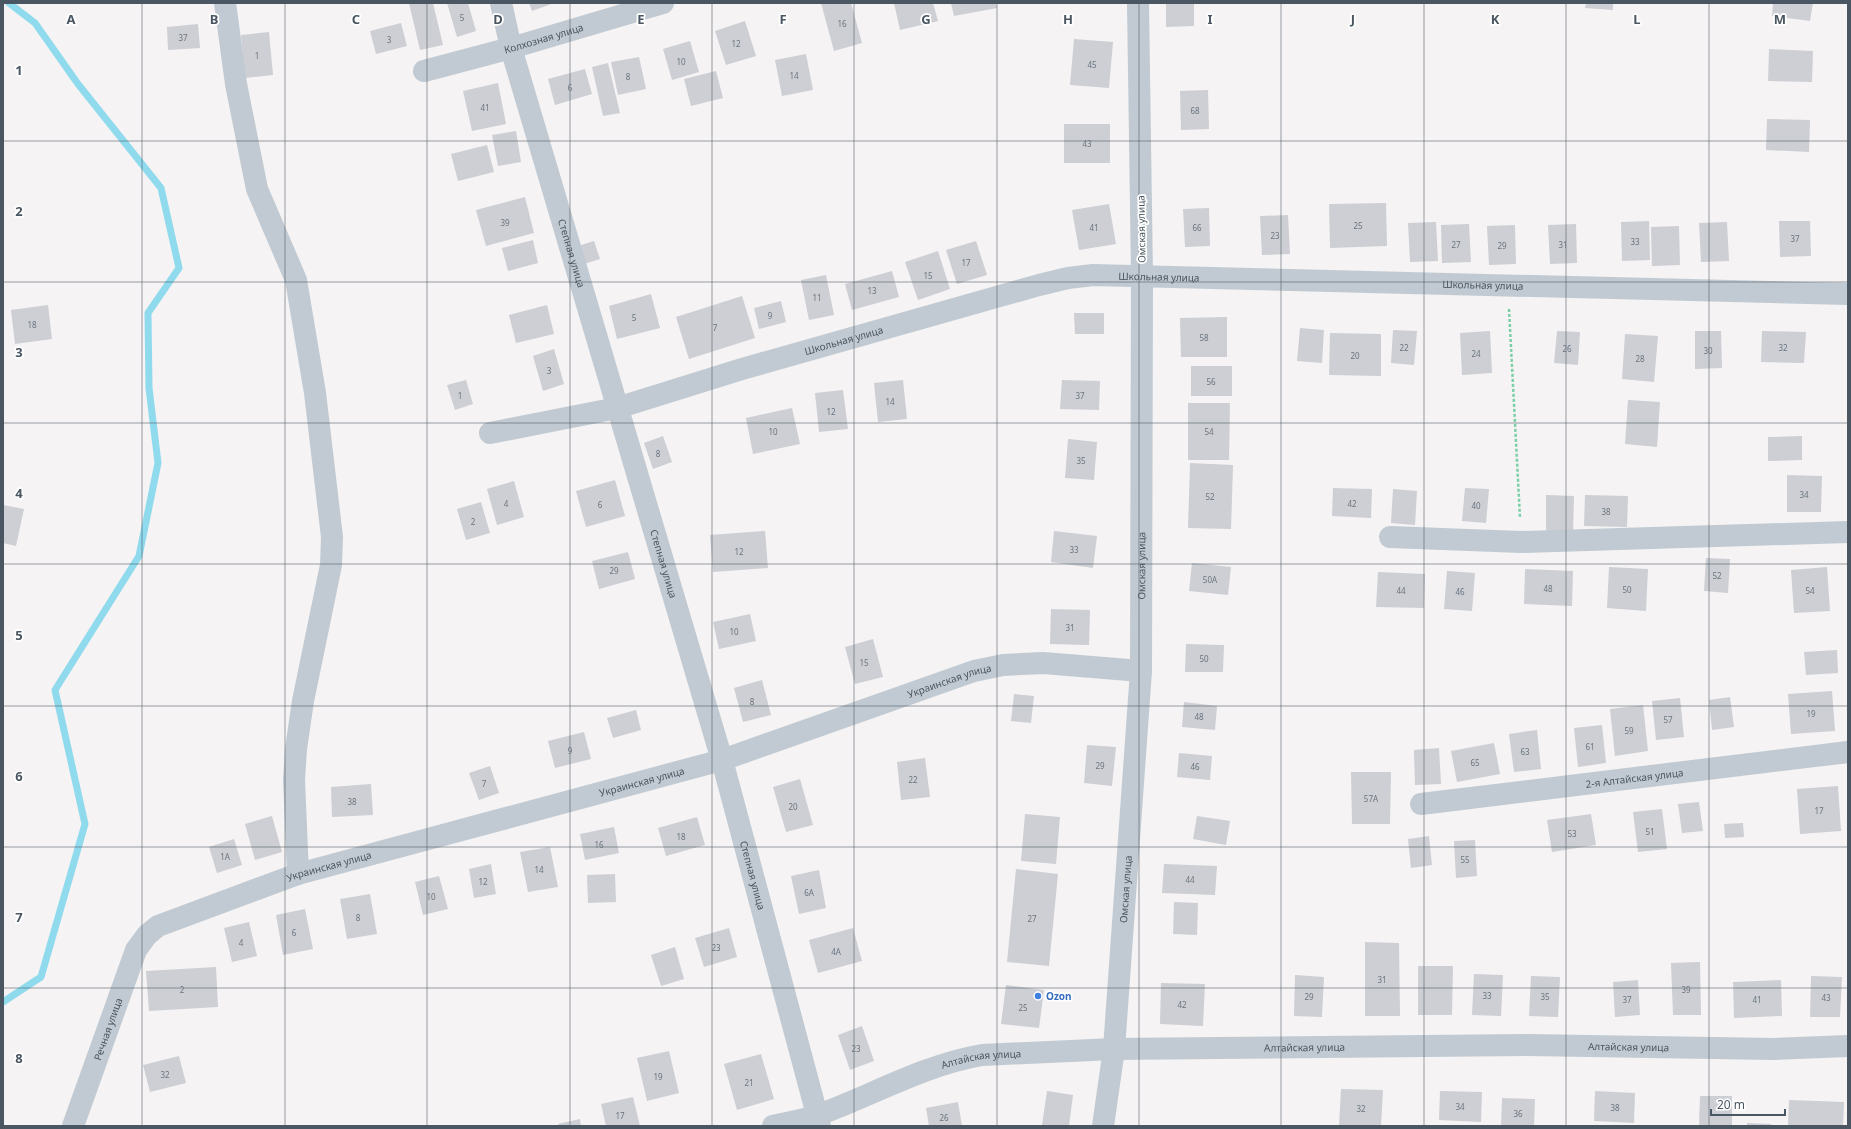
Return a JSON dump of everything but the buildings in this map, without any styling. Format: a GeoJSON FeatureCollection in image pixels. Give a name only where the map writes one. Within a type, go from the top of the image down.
{"type":"FeatureCollection","features":[{"type":"Feature","properties":{"kind":"street"},"geometry":{"type":"LineString","coordinates":[[225,3],[236,84],[257,189],[296,280],[315,393],[332,537],[331,565],[297,735],[294,780],[298,874]]}},
{"type":"Feature","properties":{"kind":"street","name":"Степная улица"},"geometry":{"type":"LineString","coordinates":[[501,3],[511,48],[722,760],[818,1120]]}},
{"type":"Feature","properties":{"kind":"street","name":"Колхозная улица"},"geometry":{"type":"LineString","coordinates":[[424,71],[511,48],[663,3]]}},
{"type":"Feature","properties":{"kind":"street","name":"Омская улица"},"geometry":{"type":"LineString","coordinates":[[1103,1126],[1114,1049],[1141,671],[1142,276],[1138,3]]}},
{"type":"Feature","properties":{"kind":"street","name":"Школьная улица"},"geometry":{"type":"LineString","coordinates":[[490,433],[617,408],[742,369],[1039,285],[1068,278],[1093,275],[1848,294]]}},
{"type":"Feature","properties":{"kind":"street"},"geometry":{"type":"LineString","coordinates":[[1390,537],[1521,542],[1848,532]]}},
{"type":"Feature","properties":{"kind":"street","name":"Украинская улица"},"geometry":{"type":"LineString","coordinates":[[147,935],[158,926],[298,874],[722,760],[981,670],[1004,665],[1043,663],[1141,671]]}},
{"type":"Feature","properties":{"kind":"street","name":"2-я Алтайская улица"},"geometry":{"type":"LineString","coordinates":[[1421,804],[1848,752]]}},
{"type":"Feature","properties":{"kind":"street","name":"Речная улица"},"geometry":{"type":"LineString","coordinates":[[73,1126],[136,950],[147,935]]}},
{"type":"Feature","properties":{"kind":"street","name":"Алтайская улица"},"geometry":{"type":"LineString","coordinates":[[773,1126],[818,1120],[936,1066],[960,1059],[982,1055],[1114,1049],[1528,1045],[1774,1050],[1848,1046]]}},
{"type":"Feature","properties":{"kind":"path"},"geometry":{"type":"LineString","coordinates":[[1508,286],[1521,542]]}},
{"type":"Feature","properties":{"kind":"waterway"},"geometry":{"type":"LineString","coordinates":[[3,1002],[41,977],[85,824],[55,690],[139,556],[158,463],[149,388],[148,313],[179,268],[161,188],[78,84],[35,23],[9,3]]}},
{"type":"Feature","properties":{"kind":"place","name":"Ozon"},"geometry":{"type":"Point","coordinates":[1038,996]}}]}
